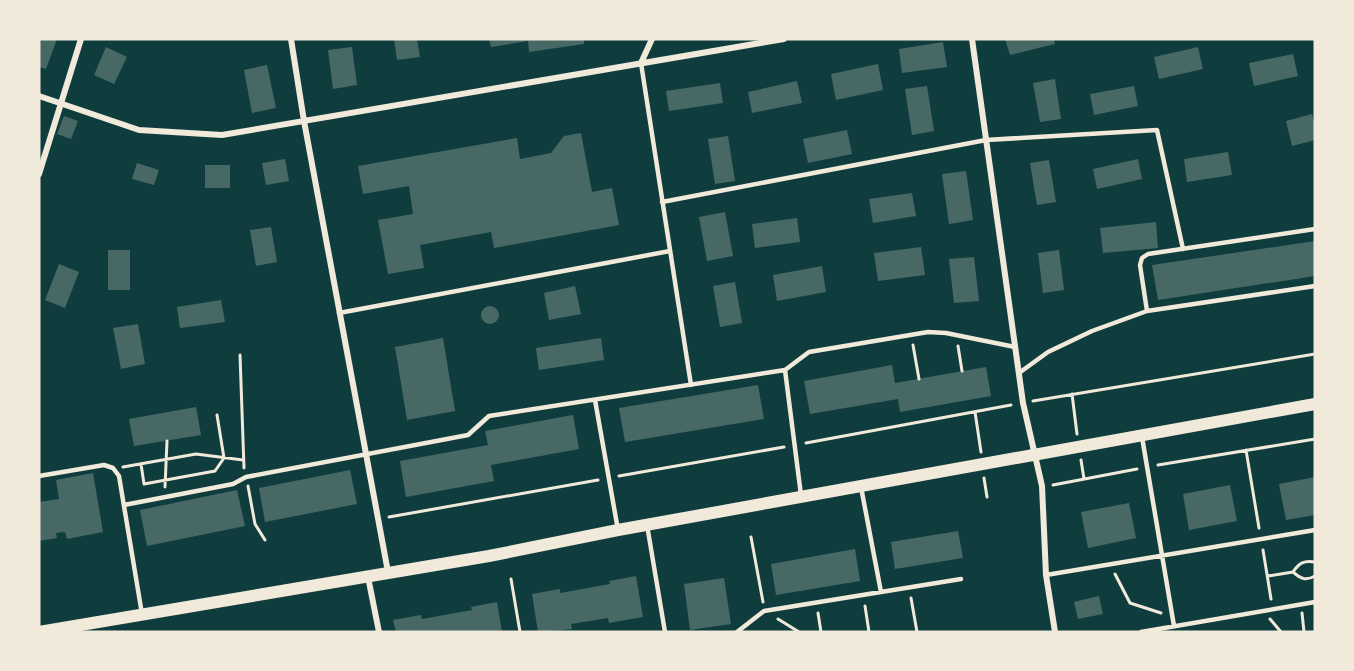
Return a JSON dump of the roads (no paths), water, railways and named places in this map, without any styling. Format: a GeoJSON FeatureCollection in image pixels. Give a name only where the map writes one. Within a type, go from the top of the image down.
{"type":"FeatureCollection","features":[{"type":"Feature","properties":{"kind":"main road"},"geometry":{"type":"LineString","coordinates":[[39,632],[489,556],[618,530],[1315,404]]}},
{"type":"Feature","properties":{"kind":"street"},"geometry":{"type":"LineString","coordinates":[[39,174],[81,39]]}},
{"type":"Feature","properties":{"kind":"street"},"geometry":{"type":"LineString","coordinates":[[291,39],[304,121],[388,572]]}},
{"type":"Feature","properties":{"kind":"street"},"geometry":{"type":"LineString","coordinates":[[641,63],[652,39]]}},
{"type":"Feature","properties":{"kind":"street"},"geometry":{"type":"LineString","coordinates":[[39,96],[139,130],[222,135],[784,39]]}},
{"type":"Feature","properties":{"kind":"street"},"geometry":{"type":"LineString","coordinates":[[972,39],[1023,403],[1042,486],[1046,575],[1055,632]]}},
{"type":"Feature","properties":{"kind":"street"},"geometry":{"type":"LineString","coordinates":[[368,575],[379,632]]}},
{"type":"Feature","properties":{"kind":"lane"},"geometry":{"type":"LineString","coordinates":[[641,63],[691,385]]}},
{"type":"Feature","properties":{"kind":"lane"},"geometry":{"type":"LineString","coordinates":[[662,202],[986,140],[1157,130],[1182,249]]}},
{"type":"Feature","properties":{"kind":"lane"},"geometry":{"type":"LineString","coordinates":[[1147,311],[1140,265],[1142,258],[1148,254],[1315,229]]}},
{"type":"Feature","properties":{"kind":"lane"},"geometry":{"type":"LineString","coordinates":[[339,313],[670,251]]}},
{"type":"Feature","properties":{"kind":"lane"},"geometry":{"type":"LineString","coordinates":[[1019,373],[1048,352],[1147,311],[1315,286]]}},
{"type":"Feature","properties":{"kind":"lane"},"geometry":{"type":"LineString","coordinates":[[124,505],[233,484],[246,477],[468,435],[489,416],[785,370],[809,352],[927,332],[956,335],[1015,347]]}},
{"type":"Feature","properties":{"kind":"lane"},"geometry":{"type":"LineString","coordinates":[[785,370],[801,497]]}},
{"type":"Feature","properties":{"kind":"lane"},"geometry":{"type":"LineString","coordinates":[[595,400],[618,530]]}},
{"type":"Feature","properties":{"kind":"lane"},"geometry":{"type":"LineString","coordinates":[[1141,434],[1174,626]]}},
{"type":"Feature","properties":{"kind":"lane"},"geometry":{"type":"LineString","coordinates":[[39,476],[104,465],[113,468],[119,476],[142,614]]}},
{"type":"Feature","properties":{"kind":"lane"},"geometry":{"type":"LineString","coordinates":[[861,487],[880,592]]}},
{"type":"Feature","properties":{"kind":"lane"},"geometry":{"type":"LineString","coordinates":[[647,525],[665,632]]}},
{"type":"Feature","properties":{"kind":"lane"},"geometry":{"type":"LineString","coordinates":[[1046,575],[1315,530]]}},
{"type":"Feature","properties":{"kind":"lane"},"geometry":{"type":"LineString","coordinates":[[738,632],[764,611],[961,579]]}},
{"type":"Feature","properties":{"kind":"lane"},"geometry":{"type":"LineString","coordinates":[[1141,632],[1315,602]]}}]}
